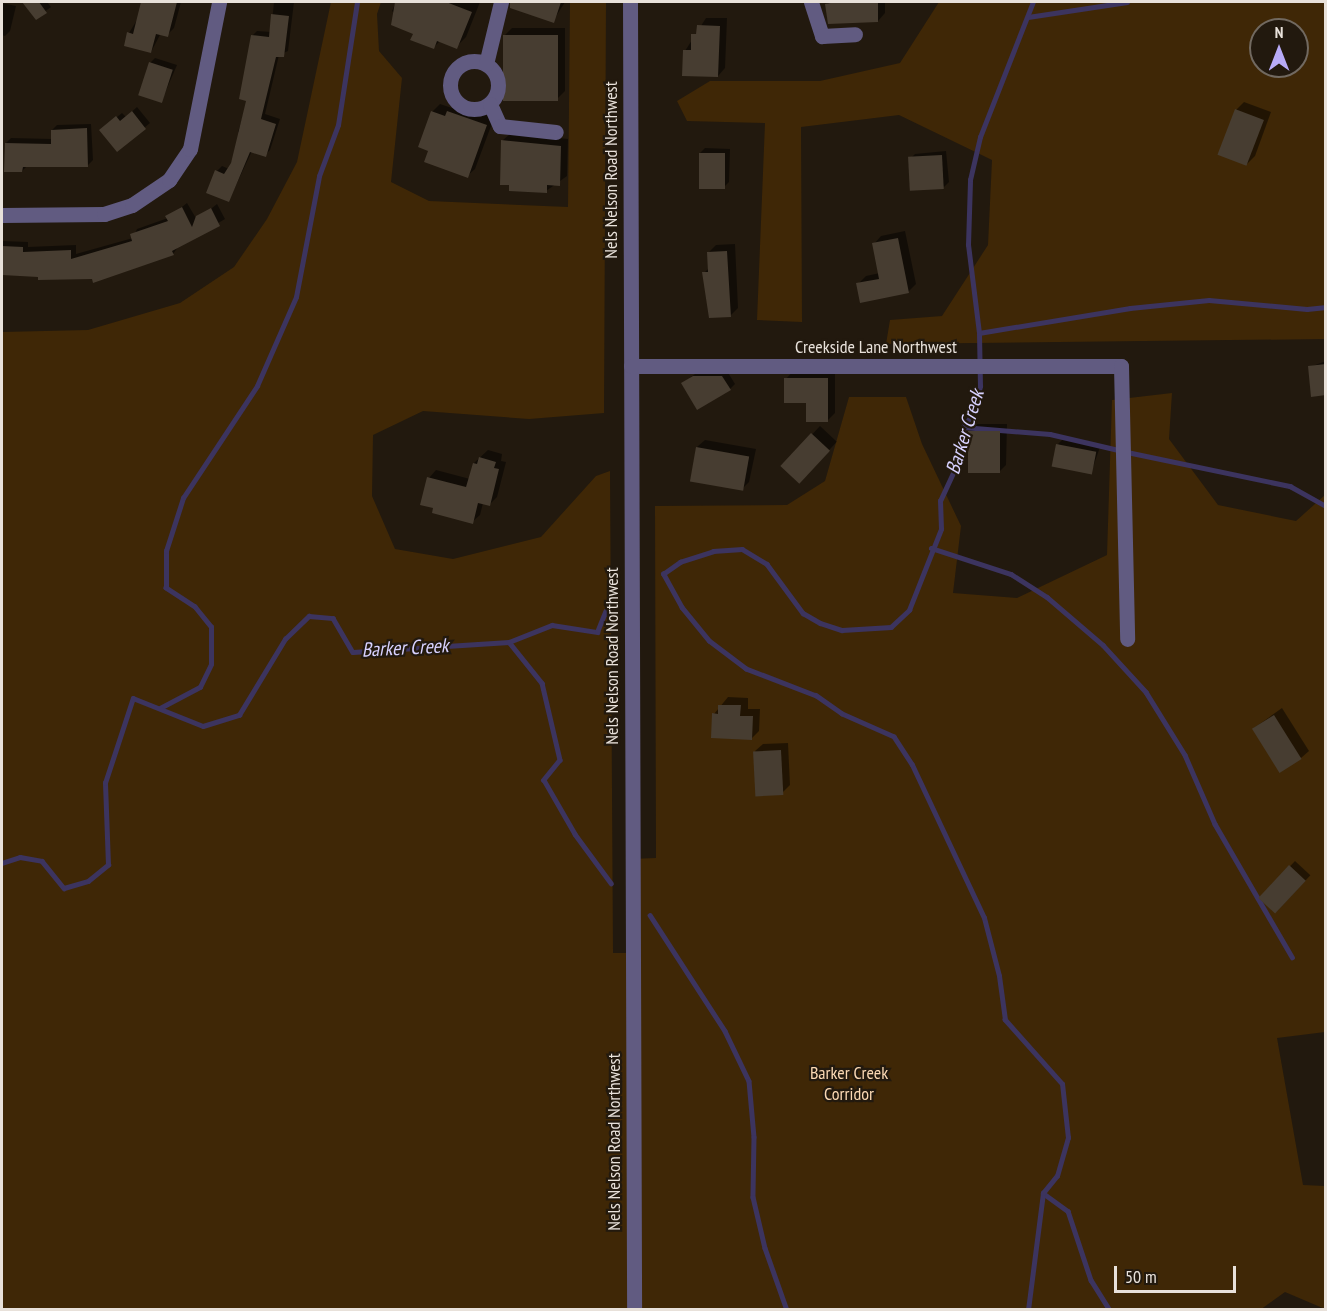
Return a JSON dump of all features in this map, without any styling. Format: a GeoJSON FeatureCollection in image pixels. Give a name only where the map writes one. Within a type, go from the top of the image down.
{"type":"FeatureCollection","features":[{"type":"Feature","properties":{"kind":"street"},"geometry":{"type":"LineString","coordinates":[[2,215],[104,214],[132,205],[169,180],[190,149],[219,2]]}},
{"type":"Feature","properties":{"kind":"street"},"geometry":{"type":"LineString","coordinates":[[501,2],[486,64],[498,83],[490,104],[500,126],[556,132]]}},
{"type":"Feature","properties":{"kind":"street","name":"Nels Nelson Road Northwest"},"geometry":{"type":"LineString","coordinates":[[630,2],[634,1310]]}},
{"type":"Feature","properties":{"kind":"street"},"geometry":{"type":"LineString","coordinates":[[811,2],[822,36],[855,34]]}},
{"type":"Feature","properties":{"kind":"street"},"geometry":{"type":"LineString","coordinates":[[486,64],[462,63],[451,75],[450,92],[466,109],[490,104]]}},
{"type":"Feature","properties":{"kind":"street","name":"Creekside Lane Northwest"},"geometry":{"type":"LineString","coordinates":[[631,366],[1122,366],[1127,639]]}},
{"type":"Feature","properties":{"kind":"green space","name":"Barker Creek Corridor"},"geometry":{"type":"Polygon","coordinates":[[[331,2],[381,2],[377,14],[379,51],[402,78],[391,182],[429,201],[568,207],[570,2],[606,2],[604,413],[529,419],[423,411],[373,435],[372,496],[395,549],[453,559],[541,537],[596,476],[610,471],[613,953],[632,953],[631,859],[656,858],[655,506],[787,505],[825,481],[849,397],[906,397],[922,444],[961,526],[953,593],[1017,598],[1107,555],[1112,400],[1172,393],[1169,439],[1218,505],[1296,521],[1325,495],[1325,1032],[1277,1038],[1303,1185],[1325,1186],[1325,1309],[1285,1292],[1260,1310],[2,1309],[2,332],[88,330],[180,303],[234,267],[267,219],[297,162],[331,2]]]}},
{"type":"Feature","properties":{"kind":"green space"},"geometry":{"type":"Polygon","coordinates":[[[939,2],[1325,2],[1325,339],[886,344],[890,320],[942,316],[988,245],[992,160],[899,115],[801,127],[802,322],[757,320],[765,123],[687,121],[677,101],[710,81],[820,81],[900,63],[939,2]]]}},
{"type":"Feature","properties":{"kind":"building"},"geometry":{"type":"Polygon","coordinates":[[[22,2],[39,2],[47,13],[36,20],[22,2]]]}},
{"type":"Feature","properties":{"kind":"building"},"geometry":{"type":"Polygon","coordinates":[[[141,2],[177,2],[168,37],[156,34],[151,53],[124,46],[127,32],[133,34],[141,2]]]}},
{"type":"Feature","properties":{"kind":"building"},"geometry":{"type":"Polygon","coordinates":[[[395,2],[446,2],[472,12],[457,49],[437,41],[434,49],[410,40],[413,34],[391,25],[395,2]]]}},
{"type":"Feature","properties":{"kind":"building"},"geometry":{"type":"Polygon","coordinates":[[[510,2],[561,2],[554,23],[510,8],[510,2]]]}},
{"type":"Feature","properties":{"kind":"building"},"geometry":{"type":"Polygon","coordinates":[[[878,2],[878,22],[828,24],[825,4],[878,2]]]}},
{"type":"Feature","properties":{"kind":"building"},"geometry":{"type":"Polygon","coordinates":[[[271,14],[289,16],[284,57],[276,57],[261,119],[276,124],[266,157],[250,152],[229,202],[206,193],[215,170],[224,174],[231,163],[246,101],[239,99],[251,35],[269,37],[271,14]]]}},
{"type":"Feature","properties":{"kind":"building"},"geometry":{"type":"Polygon","coordinates":[[[697,25],[720,26],[718,77],[682,76],[683,50],[691,50],[691,34],[696,34],[697,25]]]}},
{"type":"Feature","properties":{"kind":"building"},"geometry":{"type":"Polygon","coordinates":[[[503,35],[558,35],[558,101],[503,101],[503,35]]]}},
{"type":"Feature","properties":{"kind":"building"},"geometry":{"type":"Polygon","coordinates":[[[149,62],[173,70],[162,103],[138,95],[149,62]]]}},
{"type":"Feature","properties":{"kind":"building"},"geometry":{"type":"Polygon","coordinates":[[[1235,109],[1264,120],[1246,166],[1217,155],[1235,109]]]}},
{"type":"Feature","properties":{"kind":"building"},"geometry":{"type":"Polygon","coordinates":[[[132,111],[146,129],[117,152],[99,130],[116,116],[120,121],[132,111]]]}},
{"type":"Feature","properties":{"kind":"building"},"geometry":{"type":"Polygon","coordinates":[[[431,111],[445,116],[447,111],[487,125],[468,178],[424,162],[428,151],[418,147],[431,111]]]}},
{"type":"Feature","properties":{"kind":"building"},"geometry":{"type":"Polygon","coordinates":[[[87,128],[88,167],[23,167],[22,172],[4,172],[5,143],[51,144],[51,130],[87,128]]]}},
{"type":"Feature","properties":{"kind":"building"},"geometry":{"type":"Polygon","coordinates":[[[501,140],[561,146],[560,186],[547,185],[547,193],[509,191],[509,185],[500,185],[501,140]]]}},
{"type":"Feature","properties":{"kind":"building"},"geometry":{"type":"Polygon","coordinates":[[[699,153],[725,153],[725,189],[699,189],[699,153]]]}},
{"type":"Feature","properties":{"kind":"building"},"geometry":{"type":"Polygon","coordinates":[[[942,155],[944,189],[910,191],[908,157],[942,155]]]}},
{"type":"Feature","properties":{"kind":"building"},"geometry":{"type":"Polygon","coordinates":[[[182,207],[192,227],[196,216],[211,208],[220,226],[172,251],[174,255],[93,283],[92,279],[38,280],[38,277],[2,275],[2,246],[23,247],[23,252],[71,250],[71,259],[132,241],[130,234],[168,221],[165,216],[182,207]]]}},
{"type":"Feature","properties":{"kind":"building"},"geometry":{"type":"Polygon","coordinates":[[[898,238],[909,293],[860,303],[856,283],[879,279],[872,243],[898,238]]]}},
{"type":"Feature","properties":{"kind":"building"},"geometry":{"type":"Polygon","coordinates":[[[727,251],[731,317],[709,318],[702,272],[708,272],[707,252],[727,251]]]}},
{"type":"Feature","properties":{"kind":"building"},"geometry":{"type":"Polygon","coordinates":[[[1326,364],[1326,395],[1311,397],[1308,366],[1326,364]]]}},
{"type":"Feature","properties":{"kind":"building"},"geometry":{"type":"Polygon","coordinates":[[[693,376],[722,376],[731,390],[697,410],[681,383],[693,376]]]}},
{"type":"Feature","properties":{"kind":"building"},"geometry":{"type":"Polygon","coordinates":[[[784,378],[828,378],[828,422],[806,422],[806,403],[784,403],[784,378]]]}},
{"type":"Feature","properties":{"kind":"building"},"geometry":{"type":"Polygon","coordinates":[[[968,431],[1000,431],[1000,473],[968,473],[968,431]]]}},
{"type":"Feature","properties":{"kind":"building"},"geometry":{"type":"Polygon","coordinates":[[[811,433],[830,451],[799,484],[780,466],[811,433]]]}},
{"type":"Feature","properties":{"kind":"building"},"geometry":{"type":"Polygon","coordinates":[[[1056,444],[1096,452],[1092,474],[1052,467],[1056,444]]]}},
{"type":"Feature","properties":{"kind":"building"},"geometry":{"type":"Polygon","coordinates":[[[696,447],[749,456],[743,491],[690,481],[696,447]]]}},
{"type":"Feature","properties":{"kind":"building"},"geometry":{"type":"Polygon","coordinates":[[[479,457],[496,462],[494,468],[499,469],[490,506],[478,503],[473,524],[432,513],[433,508],[420,505],[427,477],[466,487],[473,463],[477,464],[479,457]]]}},
{"type":"Feature","properties":{"kind":"building"},"geometry":{"type":"Polygon","coordinates":[[[718,705],[741,705],[740,716],[753,716],[752,740],[711,738],[712,713],[718,714],[718,705]]]}},
{"type":"Feature","properties":{"kind":"building"},"geometry":{"type":"Polygon","coordinates":[[[1274,715],[1302,759],[1280,773],[1252,729],[1274,715]]]}},
{"type":"Feature","properties":{"kind":"building"},"geometry":{"type":"Polygon","coordinates":[[[781,750],[783,795],[755,796],[753,751],[781,750]]]}},
{"type":"Feature","properties":{"kind":"building"},"geometry":{"type":"Polygon","coordinates":[[[1289,865],[1306,881],[1275,914],[1258,898],[1289,865]]]}},
{"type":"Feature","properties":{"kind":"waterway"},"geometry":{"type":"LineString","coordinates":[[160,708],[200,687],[211,664],[211,627],[195,607],[166,588],[166,551],[183,498],[257,386],[296,297],[319,176],[338,125],[357,2]]}},
{"type":"Feature","properties":{"kind":"waterway","name":"Barker Creek"},"geometry":{"type":"LineString","coordinates":[[1028,1310],[1043,1193],[1057,1176],[1068,1138],[1062,1084],[1005,1020],[999,976],[984,918],[912,765],[894,737],[842,714],[816,696],[746,669],[709,641],[682,608],[663,574],[680,562],[713,551],[742,549],[767,564],[803,613],[820,623],[842,630],[891,627],[909,610],[941,529],[940,501],[960,458],[963,427],[971,416],[980,386],[979,333],[968,245],[970,180],[980,137],[1033,2]]}},
{"type":"Feature","properties":{"kind":"waterway"},"geometry":{"type":"LineString","coordinates":[[1028,17],[1127,2]]}},
{"type":"Feature","properties":{"kind":"waterway"},"geometry":{"type":"LineString","coordinates":[[979,333],[1130,308],[1209,300],[1307,309],[1326,307]]}},
{"type":"Feature","properties":{"kind":"waterway"},"geometry":{"type":"LineString","coordinates":[[963,427],[1050,434],[1119,450]]}},
{"type":"Feature","properties":{"kind":"waterway"},"geometry":{"type":"LineString","coordinates":[[1127,452],[1290,486],[1326,506]]}},
{"type":"Feature","properties":{"kind":"waterway"},"geometry":{"type":"LineString","coordinates":[[931,548],[1011,574],[1047,597],[1103,645],[1146,692],[1185,755],[1215,824],[1292,957]]}},
{"type":"Feature","properties":{"kind":"waterway","name":"Barker Creek"},"geometry":{"type":"LineString","coordinates":[[2,863],[20,857],[42,861],[64,888],[88,881],[108,865],[105,783],[133,698],[203,726],[239,715],[285,639],[309,616],[333,618],[353,652],[509,642],[552,625],[597,632],[605,612]]}},
{"type":"Feature","properties":{"kind":"waterway"},"geometry":{"type":"LineString","coordinates":[[509,642],[542,683],[560,760],[544,780],[575,834],[611,883]]}},
{"type":"Feature","properties":{"kind":"waterway"},"geometry":{"type":"LineString","coordinates":[[650,915],[725,1031],[749,1081],[754,1137],[753,1197],[765,1248],[787,1310]]}},
{"type":"Feature","properties":{"kind":"waterway"},"geometry":{"type":"LineString","coordinates":[[1043,1193],[1068,1211],[1091,1280],[1110,1310]]}}]}
